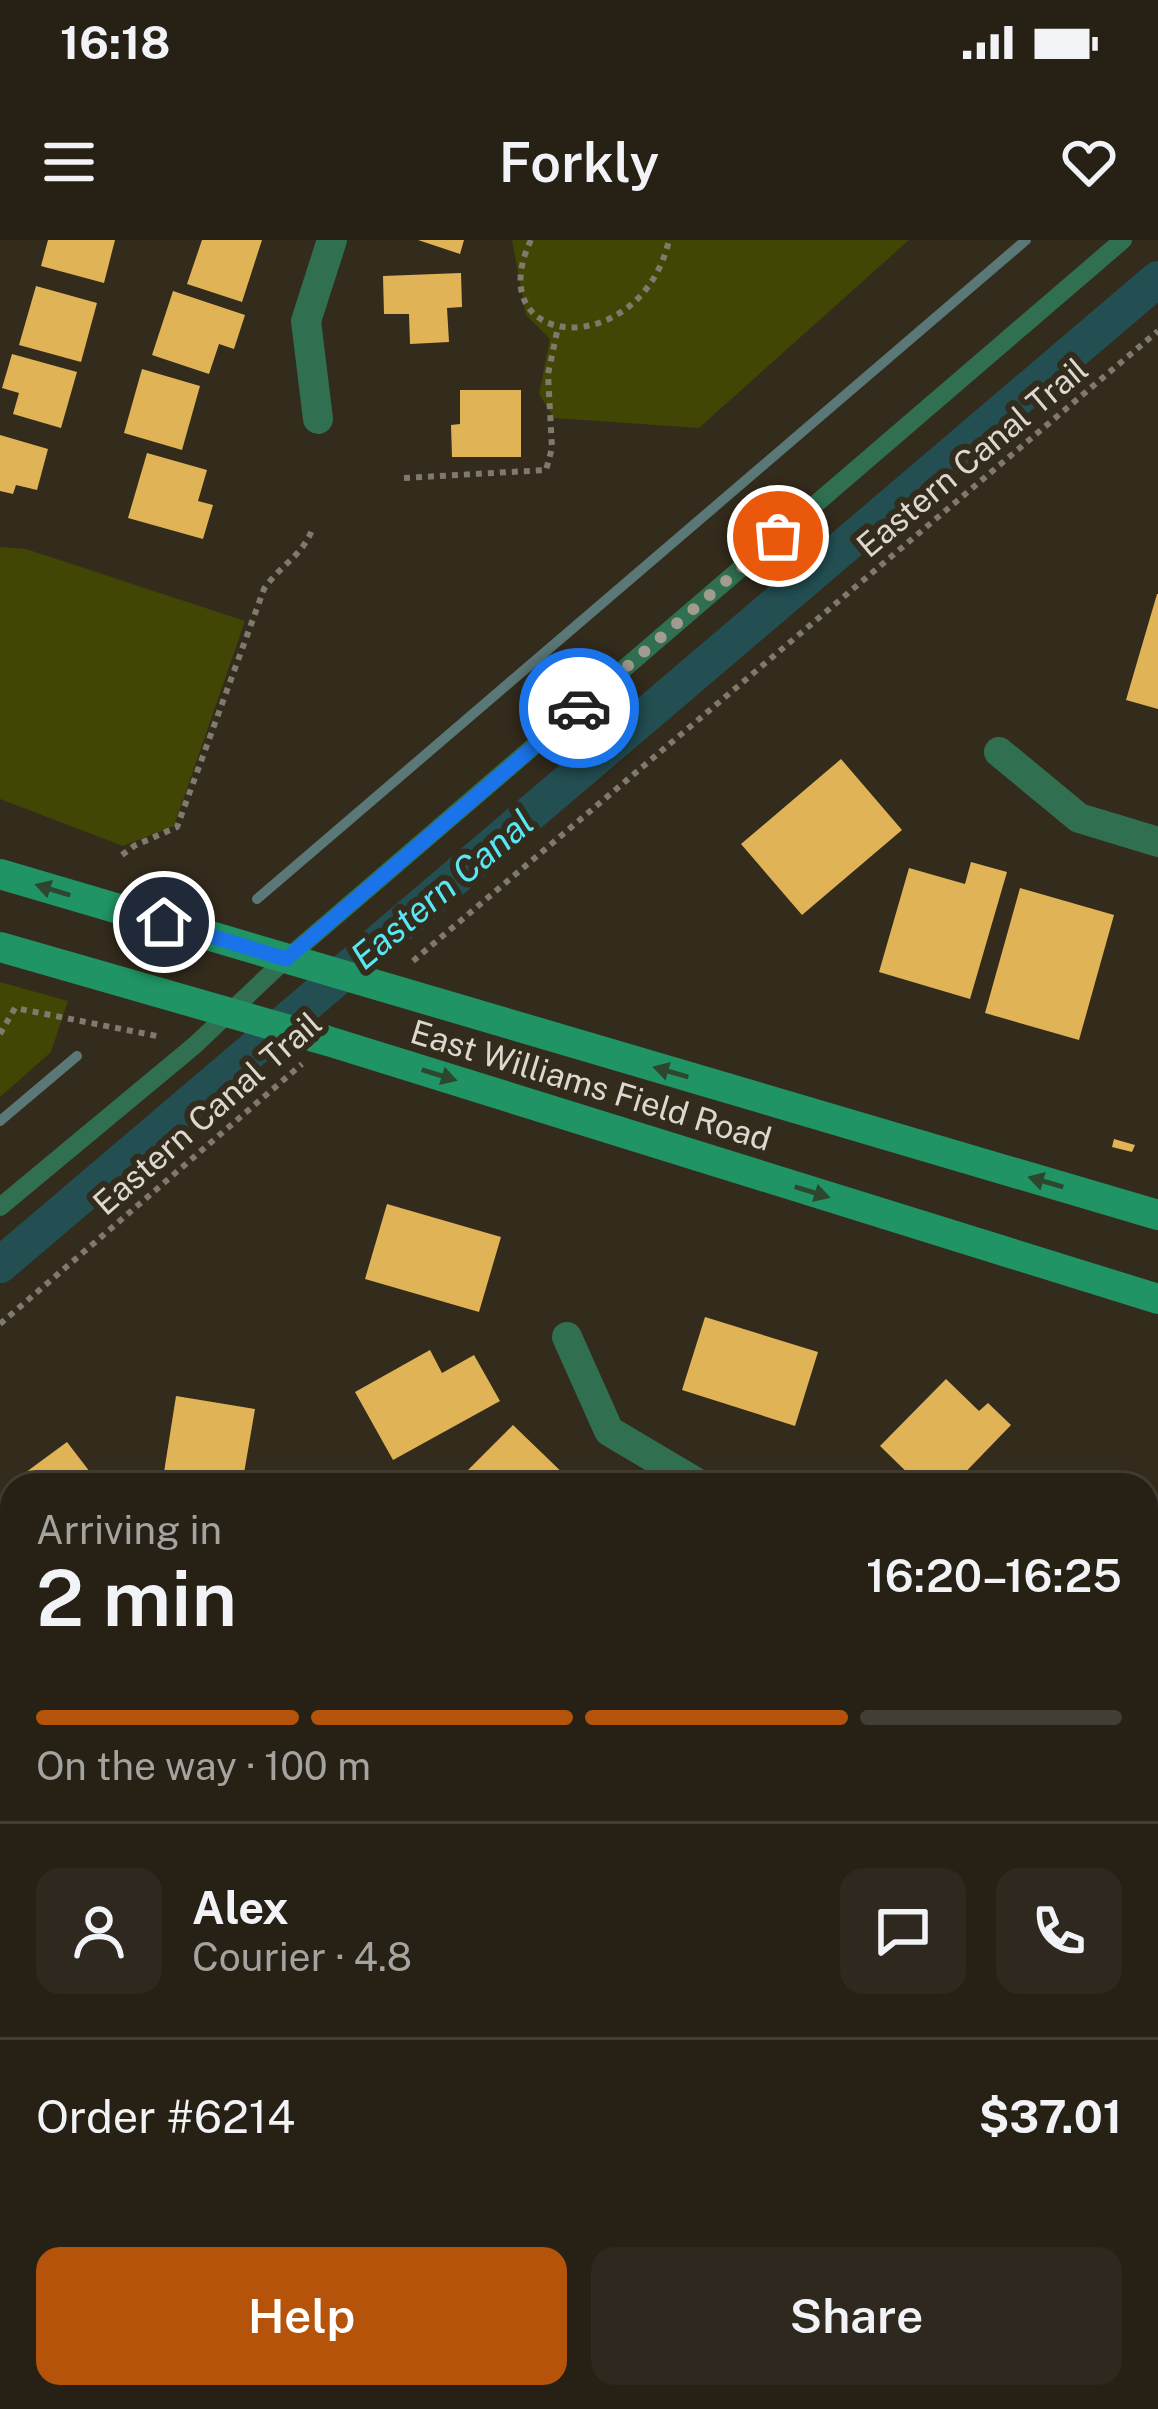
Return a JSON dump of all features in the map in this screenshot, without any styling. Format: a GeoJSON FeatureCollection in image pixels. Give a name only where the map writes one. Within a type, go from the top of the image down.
{"type":"FeatureCollection","features":[{"type":"Feature","properties":{"kind":"main road","name":"East Williams Field Road"},"geometry":{"type":"LineString","coordinates":[[0,874],[1158,1215]]}},
{"type":"Feature","properties":{"kind":"main road","name":"East Williams Field Road"},"geometry":{"type":"LineString","coordinates":[[0,947],[328,1041],[1158,1299]]}},
{"type":"Feature","properties":{"kind":"street"},"geometry":{"type":"LineString","coordinates":[[318,418],[306,321],[332,240]]}},
{"type":"Feature","properties":{"kind":"street"},"geometry":{"type":"LineString","coordinates":[[999,752],[1079,818],[1158,842]]}},
{"type":"Feature","properties":{"kind":"street"},"geometry":{"type":"LineString","coordinates":[[567,1337],[609,1431],[680,1473]]}},
{"type":"Feature","properties":{"kind":"lane"},"geometry":{"type":"LineString","coordinates":[[0,1207],[195,1045],[286,959],[1123,240]]}},
{"type":"Feature","properties":{"kind":"path"},"geometry":{"type":"LineString","coordinates":[[531,240],[520,285],[536,316],[558,327],[596,324],[626,311],[652,284],[669,240]]}},
{"type":"Feature","properties":{"kind":"path"},"geometry":{"type":"LineString","coordinates":[[404,478],[546,470],[552,448],[548,374],[558,327]]}},
{"type":"Feature","properties":{"kind":"path","name":"Eastern Canal Trail"},"geometry":{"type":"LineString","coordinates":[[386,988],[1158,331]]}},
{"type":"Feature","properties":{"kind":"path"},"geometry":{"type":"LineString","coordinates":[[122,855],[177,827],[264,589],[282,566],[304,550],[313,527]]}},
{"type":"Feature","properties":{"kind":"path"},"geometry":{"type":"LineString","coordinates":[[0,1034],[15,1008],[195,1045]]}},
{"type":"Feature","properties":{"kind":"path","name":"Eastern Canal Trail"},"geometry":{"type":"LineString","coordinates":[[0,1324],[328,1041]]}},
{"type":"Feature","properties":{"kind":"green space"},"geometry":{"type":"Polygon","coordinates":[[[512,240],[909,240],[699,428],[554,418],[539,394],[550,339],[526,315],[512,240]]]}},
{"type":"Feature","properties":{"kind":"green space"},"geometry":{"type":"Polygon","coordinates":[[[0,547],[26,549],[245,621],[174,826],[123,846],[0,799],[0,547]]]}},
{"type":"Feature","properties":{"kind":"green space"},"geometry":{"type":"Polygon","coordinates":[[[0,982],[68,1001],[51,1052],[0,1097],[0,982]]]}},
{"type":"Feature","properties":{"kind":"building"},"geometry":{"type":"Polygon","coordinates":[[[48,240],[115,240],[104,283],[41,266],[48,240]]]}},
{"type":"Feature","properties":{"kind":"building"},"geometry":{"type":"Polygon","coordinates":[[[202,240],[262,240],[242,302],[187,284],[202,240]]]}},
{"type":"Feature","properties":{"kind":"building"},"geometry":{"type":"Polygon","coordinates":[[[418,240],[464,240],[460,254],[418,240]]]}},
{"type":"Feature","properties":{"kind":"building"},"geometry":{"type":"Polygon","coordinates":[[[461,273],[462,307],[447,308],[449,342],[410,344],[409,314],[384,314],[383,276],[461,273]]]}},
{"type":"Feature","properties":{"kind":"building"},"geometry":{"type":"Polygon","coordinates":[[[36,286],[97,303],[81,362],[19,345],[36,286]]]}},
{"type":"Feature","properties":{"kind":"building"},"geometry":{"type":"Polygon","coordinates":[[[173,291],[245,315],[234,349],[219,344],[209,374],[152,355],[173,291]]]}},
{"type":"Feature","properties":{"kind":"building"},"geometry":{"type":"Polygon","coordinates":[[[12,354],[77,372],[61,428],[13,414],[19,393],[2,388],[12,354]]]}},
{"type":"Feature","properties":{"kind":"building"},"geometry":{"type":"Polygon","coordinates":[[[142,369],[200,386],[182,450],[124,433],[142,369]]]}},
{"type":"Feature","properties":{"kind":"building"},"geometry":{"type":"Polygon","coordinates":[[[460,390],[521,390],[521,457],[452,457],[451,425],[460,424],[460,390]]]}},
{"type":"Feature","properties":{"kind":"building"},"geometry":{"type":"Polygon","coordinates":[[[0,435],[48,449],[37,490],[16,485],[13,494],[0,491],[0,435]]]}},
{"type":"Feature","properties":{"kind":"building"},"geometry":{"type":"Polygon","coordinates":[[[147,453],[207,470],[198,501],[213,505],[203,539],[128,518],[147,453]]]}},
{"type":"Feature","properties":{"kind":"building"},"geometry":{"type":"Polygon","coordinates":[[[1158,594],[1158,709],[1126,700],[1158,594]]]}},
{"type":"Feature","properties":{"kind":"building"},"geometry":{"type":"Polygon","coordinates":[[[841,759],[902,830],[802,915],[741,844],[841,759]]]}},
{"type":"Feature","properties":{"kind":"building"},"geometry":{"type":"Polygon","coordinates":[[[971,862],[1007,872],[970,999],[879,972],[909,868],[965,884],[971,862]]]}},
{"type":"Feature","properties":{"kind":"building"},"geometry":{"type":"Polygon","coordinates":[[[1020,888],[1114,915],[1079,1040],[985,1013],[1020,888]]]}},
{"type":"Feature","properties":{"kind":"building"},"geometry":{"type":"Polygon","coordinates":[[[1114,1139],[1135,1145],[1132,1152],[1112,1147],[1114,1139]]]}},
{"type":"Feature","properties":{"kind":"building"},"geometry":{"type":"Polygon","coordinates":[[[387,1204],[501,1237],[479,1312],[365,1279],[387,1204]]]}},
{"type":"Feature","properties":{"kind":"building"},"geometry":{"type":"Polygon","coordinates":[[[705,1317],[818,1352],[795,1426],[682,1390],[705,1317]]]}},
{"type":"Feature","properties":{"kind":"building"},"geometry":{"type":"Polygon","coordinates":[[[430,1350],[442,1373],[474,1355],[500,1401],[393,1460],[355,1392],[430,1350]]]}},
{"type":"Feature","properties":{"kind":"building"},"geometry":{"type":"Polygon","coordinates":[[[946,1379],[979,1411],[988,1403],[1011,1425],[965,1473],[908,1473],[880,1446],[946,1379]]]}},
{"type":"Feature","properties":{"kind":"building"},"geometry":{"type":"Polygon","coordinates":[[[176,1396],[255,1409],[244,1473],[164,1473],[176,1396]]]}},
{"type":"Feature","properties":{"kind":"building"},"geometry":{"type":"Polygon","coordinates":[[[513,1425],[563,1473],[465,1473],[513,1425]]]}},
{"type":"Feature","properties":{"kind":"building"},"geometry":{"type":"Polygon","coordinates":[[[67,1442],[91,1473],[25,1473],[67,1442]]]}},
{"type":"Feature","properties":{"kind":"waterway"},"geometry":{"type":"LineString","coordinates":[[257,899],[1026,240]]}},
{"type":"Feature","properties":{"kind":"waterway","name":"Eastern Canal"},"geometry":{"type":"LineString","coordinates":[[0,1265],[1158,279]]}},
{"type":"Feature","properties":{"kind":"waterway"},"geometry":{"type":"LineString","coordinates":[[0,1121],[77,1056]]}},
{"type":"Feature","properties":{"kind":"way so far"},"geometry":{"type":"LineString","coordinates":[[579,708],[778,536]]}},
{"type":"Feature","properties":{"kind":"route"},"geometry":{"type":"LineString","coordinates":[[164,922],[286,959],[579,708]]}}]}
